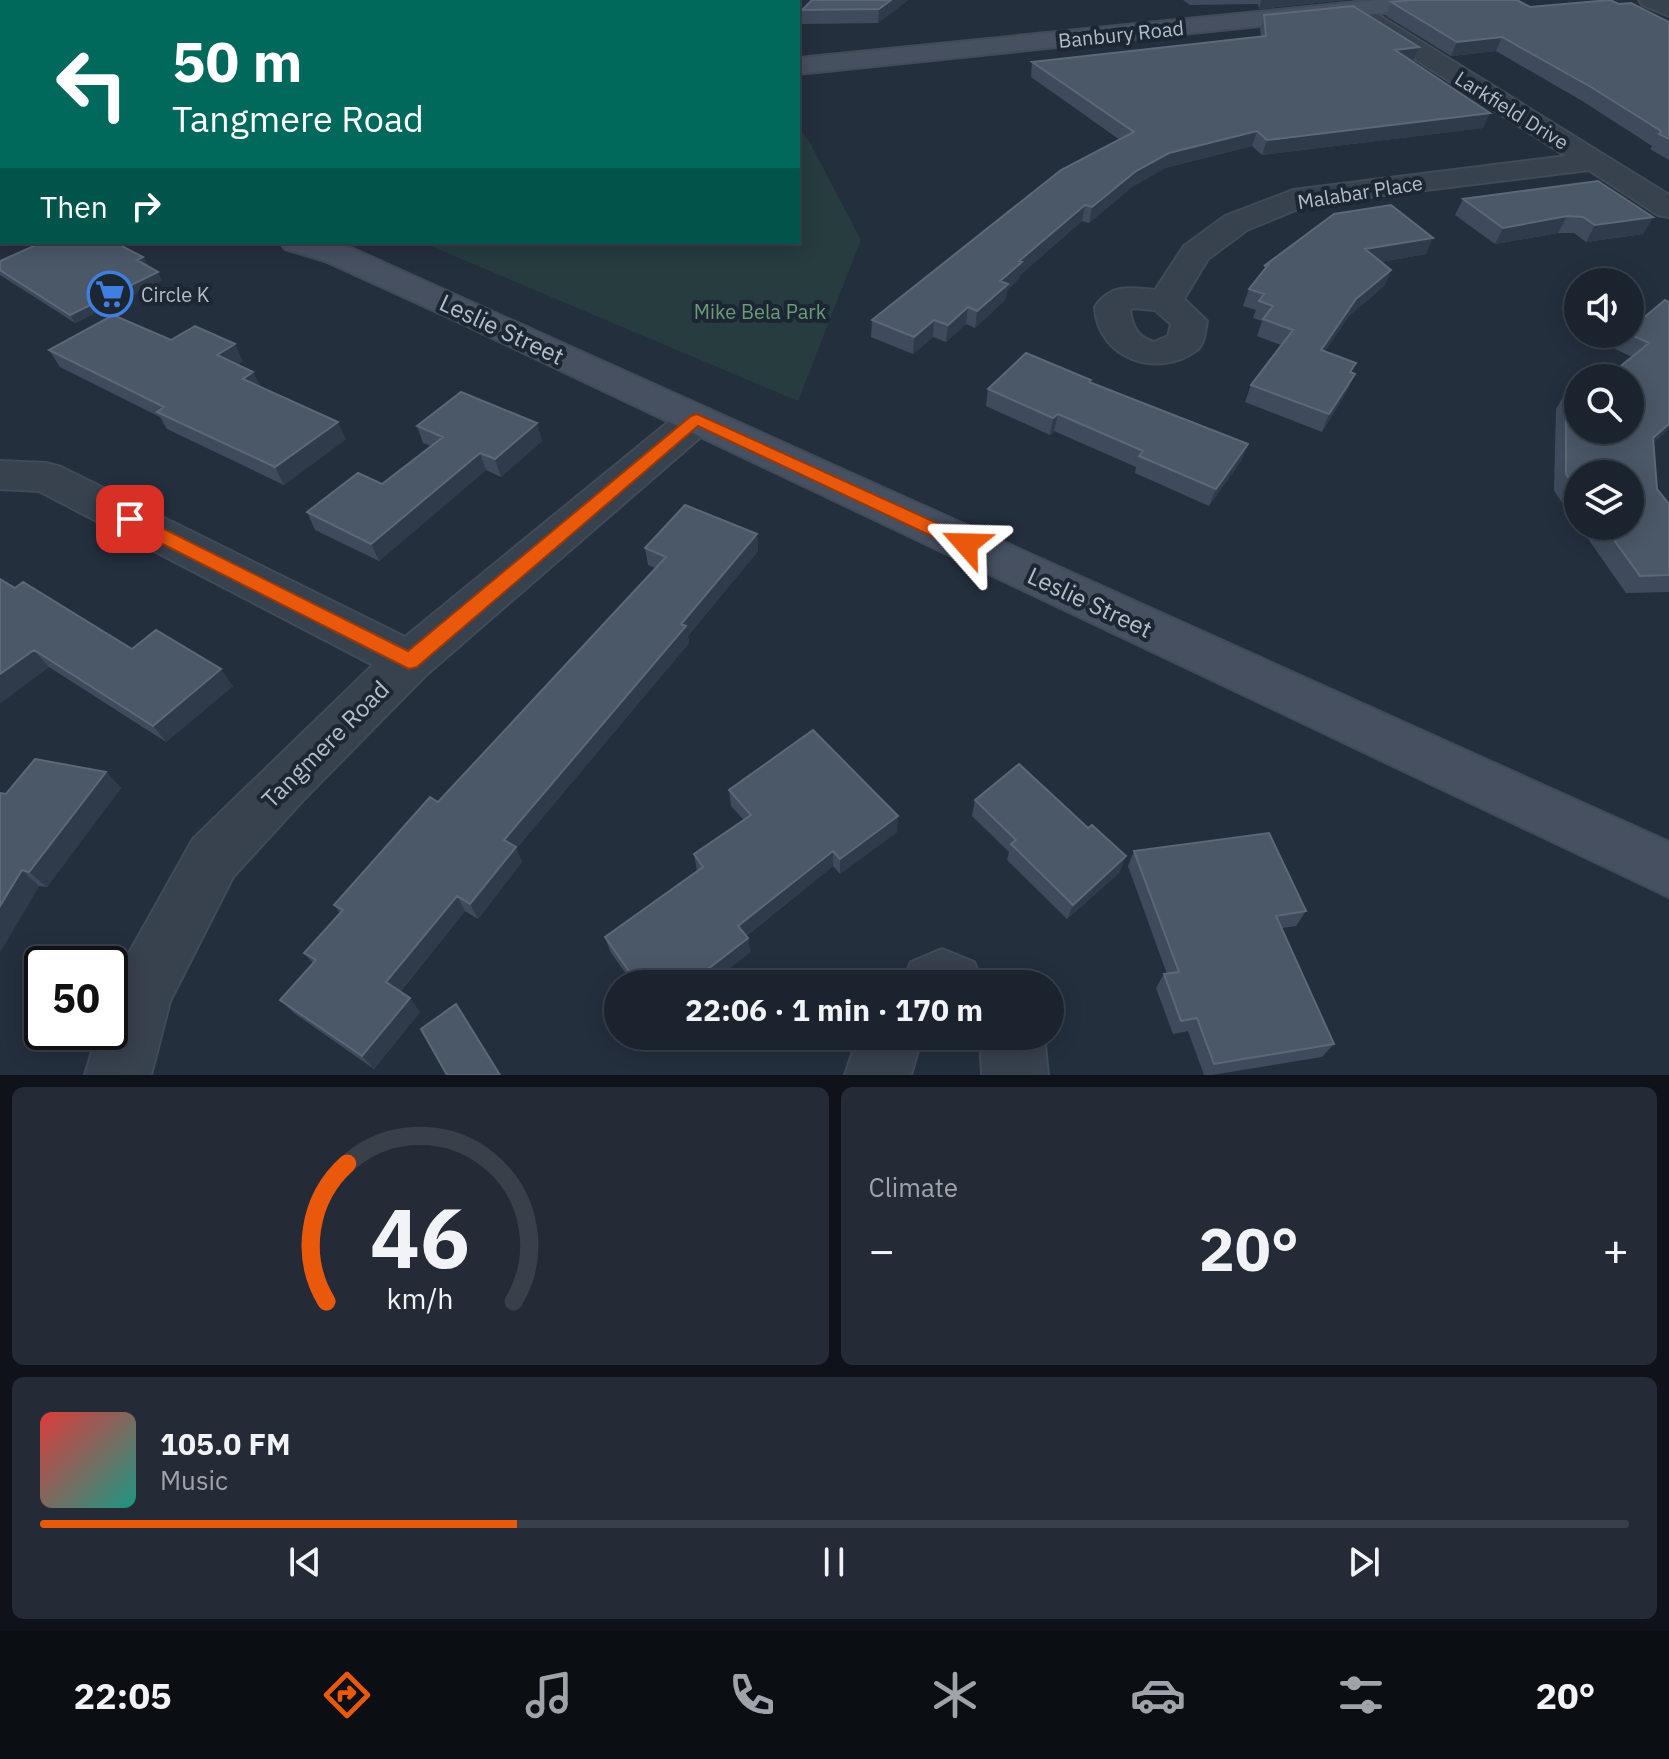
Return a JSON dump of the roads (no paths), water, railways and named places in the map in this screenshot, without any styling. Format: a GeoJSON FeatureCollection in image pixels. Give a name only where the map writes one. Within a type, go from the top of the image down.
{"type":"FeatureCollection","features":[{"type":"Feature","properties":{"kind":"main road","name":"Banbury Road"},"geometry":{"type":"LineString","coordinates":[[800,66],[1443,0]]}},
{"type":"Feature","properties":{"kind":"main road","name":"Leslie Street"},"geometry":{"type":"LineString","coordinates":[[307,244],[329,248],[1669,870]]}},
{"type":"Feature","properties":{"kind":"street"},"geometry":{"type":"LineString","coordinates":[[1650,0],[1669,9]]}},
{"type":"Feature","properties":{"kind":"street","name":"Larkfield Drive"},"geometry":{"type":"LineString","coordinates":[[1355,10],[1669,208]]}},
{"type":"Feature","properties":{"kind":"street","name":"Malabar Place"},"geometry":{"type":"LineString","coordinates":[[1165,301],[1196,253],[1236,223],[1304,196],[1593,161]]}},
{"type":"Feature","properties":{"kind":"street","name":"Tangmere Road"},"geometry":{"type":"LineString","coordinates":[[118,1075],[141,993],[213,858],[288,779],[409,661],[697,419]]}},
{"type":"Feature","properties":{"kind":"street"},"geometry":{"type":"LineString","coordinates":[[0,475],[46,477],[409,661]]}},
{"type":"Feature","properties":{"kind":"street"},"geometry":{"type":"LineString","coordinates":[[878,1075],[886,1050]]}},
{"type":"Feature","properties":{"kind":"street"},"geometry":{"type":"LineString","coordinates":[[1013,1050],[1015,1075]]}},
{"type":"Feature","properties":{"kind":"place","name":"Circle K"},"geometry":{"type":"Point","coordinates":[110,294]}},
{"type":"Feature","properties":{"kind":"park label","name":"Mike Bela Park"},"geometry":{"type":"Point","coordinates":[760,311]}}]}
